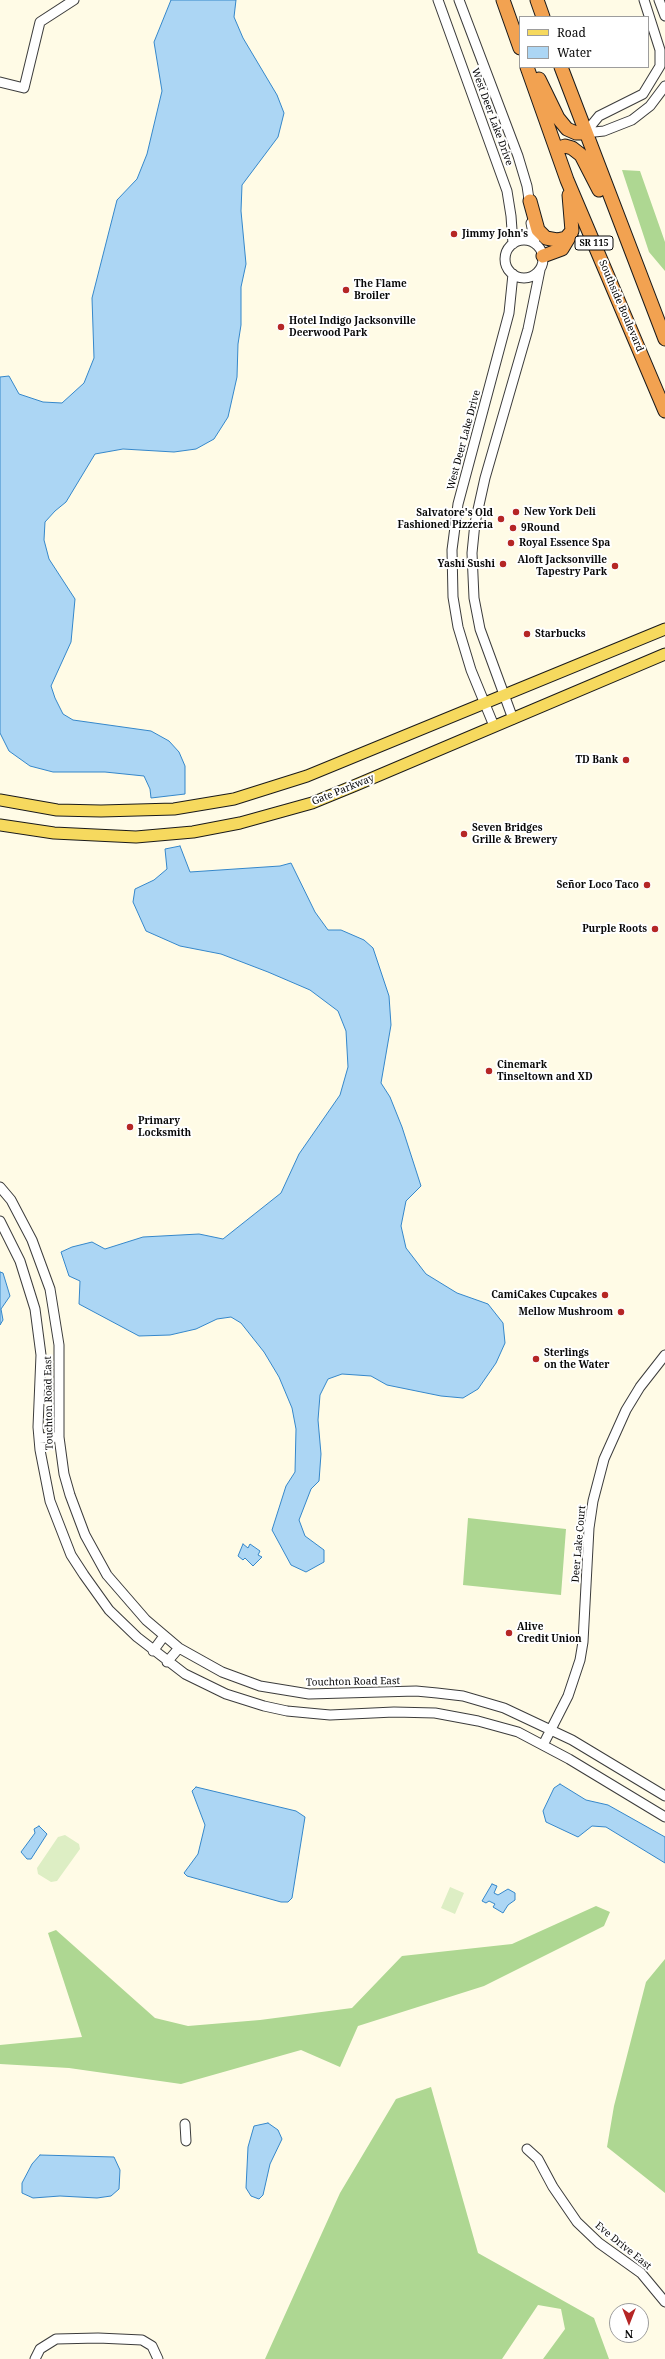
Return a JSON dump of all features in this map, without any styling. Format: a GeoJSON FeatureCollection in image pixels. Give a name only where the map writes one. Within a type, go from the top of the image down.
{"type":"FeatureCollection","features":[{"type":"Feature","properties":{"kind":"highway"},"geometry":{"type":"LineString","coordinates":[[503,0],[519,45]]}},
{"type":"Feature","properties":{"kind":"highway"},"geometry":{"type":"LineString","coordinates":[[537,0],[543,16]]}},
{"type":"Feature","properties":{"kind":"highway"},"geometry":{"type":"LineString","coordinates":[[510,20],[519,38]]}},
{"type":"Feature","properties":{"kind":"highway","name":"Southside Boulevard"},"geometry":{"type":"LineString","coordinates":[[527,68],[568,180],[664,404]]}},
{"type":"Feature","properties":{"kind":"highway"},"geometry":{"type":"LineString","coordinates":[[533,68],[558,118],[567,129],[576,133],[585,133]]}},
{"type":"Feature","properties":{"kind":"highway","name":"SR 115"},"geometry":{"type":"LineString","coordinates":[[561,68],[664,336]]}},
{"type":"Feature","properties":{"kind":"highway"},"geometry":{"type":"LineString","coordinates":[[556,149],[565,146],[572,148],[581,156],[626,239]]}},
{"type":"Feature","properties":{"kind":"highway"},"geometry":{"type":"LineString","coordinates":[[543,256],[562,249],[571,234],[573,222],[568,180]]}},
{"type":"Feature","properties":{"kind":"highway"},"geometry":{"type":"LineString","coordinates":[[530,201],[536,226],[544,236],[557,240],[571,234]]}},
{"type":"Feature","properties":{"kind":"main road"},"geometry":{"type":"LineString","coordinates":[[0,800],[57,810],[101,812],[174,809],[234,799],[307,776],[665,629]]}},
{"type":"Feature","properties":{"kind":"main road","name":"Gate Parkway"},"geometry":{"type":"LineString","coordinates":[[0,824],[54,833],[136,837],[193,832],[240,823],[312,803],[665,654]]}},
{"type":"Feature","properties":{"kind":"street"},"geometry":{"type":"LineString","coordinates":[[0,82],[24,88],[40,22],[74,0]]}},
{"type":"Feature","properties":{"kind":"street","name":"West Deer Lake Drive"},"geometry":{"type":"LineString","coordinates":[[438,0],[507,191],[511,216],[513,244],[505,259],[507,268],[512,274],[513,288],[509,313],[462,489],[452,542],[452,580],[457,619],[466,654],[494,726]]}},
{"type":"Feature","properties":{"kind":"street","name":"West Deer Lake Drive"},"geometry":{"type":"LineString","coordinates":[[459,0],[518,156],[530,201],[534,243],[543,256]]}},
{"type":"Feature","properties":{"kind":"street"},"geometry":{"type":"LineString","coordinates":[[585,133],[599,116],[643,94],[660,66],[660,50],[644,0]]}},
{"type":"Feature","properties":{"kind":"street"},"geometry":{"type":"LineString","coordinates":[[659,0],[665,16]]}},
{"type":"Feature","properties":{"kind":"street"},"geometry":{"type":"LineString","coordinates":[[585,133],[604,131],[632,120],[650,106],[665,86]]}},
{"type":"Feature","properties":{"kind":"street"},"geometry":{"type":"LineString","coordinates":[[513,244],[524,240],[534,243]]}},
{"type":"Feature","properties":{"kind":"street"},"geometry":{"type":"LineString","coordinates":[[513,719],[486,648],[477,614],[472,569],[473,538],[485,478],[527,335],[543,256]]}},
{"type":"Feature","properties":{"kind":"street"},"geometry":{"type":"LineString","coordinates":[[512,274],[527,278],[540,270]]}},
{"type":"Feature","properties":{"kind":"street","name":"Touchton Road East"},"geometry":{"type":"LineString","coordinates":[[0,1187],[10,1200],[32,1240],[50,1290],[59,1345],[59,1437],[64,1474],[69,1491],[94,1554],[118,1589],[146,1620],[179,1648],[222,1672],[260,1686],[309,1694],[416,1691],[452,1695],[504,1708],[552,1729],[665,1796]]}},
{"type":"Feature","properties":{"kind":"street","name":"Touchton Road East"},"geometry":{"type":"LineString","coordinates":[[0,1221],[20,1261],[35,1309],[41,1355],[39,1438],[46,1486],[71,1555],[109,1610],[153,1651],[185,1674],[226,1694],[287,1711],[330,1715],[410,1711],[454,1716],[507,1728],[543,1745],[665,1817]]}},
{"type":"Feature","properties":{"kind":"street","name":"Deer Lake Court"},"geometry":{"type":"LineString","coordinates":[[543,1745],[568,1696],[580,1660],[583,1642],[590,1528],[594,1496],[604,1459],[626,1410],[640,1387],[665,1355]]}},
{"type":"Feature","properties":{"kind":"street"},"geometry":{"type":"LineString","coordinates":[[39,1438],[59,1437]]}},
{"type":"Feature","properties":{"kind":"street"},"geometry":{"type":"LineString","coordinates":[[153,1651],[164,1636]]}},
{"type":"Feature","properties":{"kind":"street"},"geometry":{"type":"LineString","coordinates":[[167,1662],[179,1648]]}},
{"type":"Feature","properties":{"kind":"street"},"geometry":{"type":"LineString","coordinates":[[185,2124],[186,2141]]}},
{"type":"Feature","properties":{"kind":"street","name":"Eve Drive East"},"geometry":{"type":"LineString","coordinates":[[527,2149],[538,2159],[553,2187],[577,2222],[600,2243],[642,2273],[665,2302]]}},
{"type":"Feature","properties":{"kind":"street"},"geometry":{"type":"LineString","coordinates":[[35,2359],[40,2349],[56,2339],[98,2338],[142,2340],[152,2346],[158,2359]]}},
{"type":"Feature","properties":{"kind":"green space"},"geometry":{"type":"Polygon","coordinates":[[[622,170],[640,171],[665,242],[665,271],[649,252],[622,170]]]}},
{"type":"Feature","properties":{"kind":"green space"},"geometry":{"type":"Polygon","coordinates":[[[468,1518],[566,1529],[561,1595],[463,1585],[468,1518]]]}},
{"type":"Feature","properties":{"kind":"green space"},"geometry":{"type":"Polygon","coordinates":[[[65,1835],[79,1844],[80,1849],[57,1881],[51,1882],[38,1874],[37,1868],[58,1837],[65,1835]]]}},
{"type":"Feature","properties":{"kind":"green space"},"geometry":{"type":"Polygon","coordinates":[[[450,1887],[464,1893],[455,1914],[441,1908],[450,1887]]]}},
{"type":"Feature","properties":{"kind":"green space"},"geometry":{"type":"Polygon","coordinates":[[[596,1906],[610,1912],[604,1926],[484,1986],[358,2026],[340,2067],[301,2050],[181,2084],[69,2068],[0,2064],[0,2045],[82,2037],[48,1933],[56,1930],[155,2018],[188,2026],[260,2020],[352,2008],[402,1956],[512,1944],[596,1906]]]}},
{"type":"Feature","properties":{"kind":"green space"},"geometry":{"type":"Polygon","coordinates":[[[665,1959],[665,2193],[607,2147],[614,2106],[646,1982],[665,1959]]]}},
{"type":"Feature","properties":{"kind":"green space"},"geometry":{"type":"Polygon","coordinates":[[[431,2087],[478,2253],[594,2318],[609,2359],[543,2359],[565,2329],[561,2309],[538,2305],[502,2359],[265,2359],[340,2193],[396,2099],[431,2087]]]}},
{"type":"Feature","properties":{"kind":"water"},"geometry":{"type":"Polygon","coordinates":[[[171,0],[236,0],[234,17],[243,38],[277,95],[284,113],[278,137],[242,185],[241,211],[246,264],[241,287],[241,325],[238,344],[237,377],[228,417],[214,439],[196,449],[174,452],[123,449],[95,454],[66,502],[45,522],[44,540],[49,559],[75,599],[71,642],[51,686],[55,698],[63,714],[73,720],[151,731],[169,741],[179,752],[185,766],[185,794],[151,798],[150,789],[144,776],[105,772],[53,772],[30,766],[9,751],[0,733],[0,377],[9,376],[19,394],[43,402],[62,403],[84,383],[94,358],[92,298],[117,200],[137,179],[147,154],[162,91],[154,42],[171,0]]]}},
{"type":"Feature","properties":{"kind":"water"},"geometry":{"type":"Polygon","coordinates":[[[180,846],[190,872],[280,866],[291,863],[315,912],[328,930],[341,930],[364,940],[373,948],[389,996],[391,1025],[381,1083],[390,1097],[402,1127],[421,1186],[406,1201],[401,1226],[406,1248],[426,1274],[457,1293],[488,1304],[503,1323],[505,1343],[496,1363],[478,1389],[463,1398],[441,1396],[387,1385],[371,1376],[342,1374],[328,1379],[320,1395],[318,1420],[321,1454],[319,1481],[311,1489],[299,1520],[305,1536],[324,1550],[324,1562],[306,1572],[291,1565],[272,1530],[286,1486],[295,1472],[296,1429],[292,1408],[279,1377],[264,1352],[241,1323],[231,1317],[217,1319],[196,1329],[170,1335],[139,1336],[79,1304],[80,1281],[69,1276],[61,1252],[72,1247],[92,1242],[105,1249],[143,1237],[199,1234],[223,1239],[281,1193],[299,1154],[340,1095],[348,1067],[346,1031],[338,1011],[310,990],[268,972],[221,954],[180,946],[146,931],[133,902],[135,889],[154,880],[167,869],[165,849],[180,846]]]}},
{"type":"Feature","properties":{"kind":"water"},"geometry":{"type":"Polygon","coordinates":[[[0,1272],[3,1273],[10,1296],[1,1309],[3,1320],[0,1325],[0,1272]]]}},
{"type":"Feature","properties":{"kind":"water"},"geometry":{"type":"Polygon","coordinates":[[[243,1544],[248,1548],[250,1544],[260,1551],[258,1555],[262,1557],[253,1566],[245,1558],[243,1560],[238,1556],[243,1544]]]}},
{"type":"Feature","properties":{"kind":"water"},"geometry":{"type":"Polygon","coordinates":[[[560,1784],[586,1800],[608,1805],[665,1837],[665,1863],[606,1827],[592,1826],[578,1837],[546,1822],[543,1811],[554,1788],[560,1784]]]}},
{"type":"Feature","properties":{"kind":"water"},"geometry":{"type":"Polygon","coordinates":[[[196,1787],[296,1811],[305,1817],[292,1898],[288,1902],[281,1902],[187,1876],[184,1873],[198,1854],[205,1825],[192,1791],[196,1787]]]}},
{"type":"Feature","properties":{"kind":"water"},"geometry":{"type":"Polygon","coordinates":[[[39,1826],[47,1834],[31,1859],[27,1859],[21,1852],[35,1833],[34,1829],[39,1826]]]}},
{"type":"Feature","properties":{"kind":"water"},"geometry":{"type":"Polygon","coordinates":[[[492,1884],[497,1886],[494,1893],[498,1895],[508,1889],[515,1893],[515,1900],[508,1905],[503,1913],[493,1907],[495,1904],[489,1901],[486,1903],[482,1901],[492,1884]]]}},
{"type":"Feature","properties":{"kind":"water"},"geometry":{"type":"Polygon","coordinates":[[[268,2123],[278,2130],[282,2139],[270,2164],[263,2195],[259,2199],[251,2196],[246,2188],[248,2147],[254,2126],[268,2123]]]}},
{"type":"Feature","properties":{"kind":"water"},"geometry":{"type":"Polygon","coordinates":[[[40,2155],[114,2157],[120,2170],[119,2189],[111,2196],[97,2198],[60,2196],[33,2198],[22,2193],[22,2183],[32,2164],[40,2155]]]}},
{"type":"Feature","properties":{"kind":"place","name":"Jimmy John's"},"geometry":{"type":"Point","coordinates":[454,234]}},
{"type":"Feature","properties":{"kind":"place","name":"The Flame Broiler"},"geometry":{"type":"Point","coordinates":[346,290]}},
{"type":"Feature","properties":{"kind":"place","name":"Hotel Indigo Jacksonville Deerwood Park"},"geometry":{"type":"Point","coordinates":[281,327]}},
{"type":"Feature","properties":{"kind":"place","name":"New York Deli"},"geometry":{"type":"Point","coordinates":[516,512]}},
{"type":"Feature","properties":{"kind":"place","name":"Salvatore's Old Fashioned Pizzeria"},"geometry":{"type":"Point","coordinates":[501,519]}},
{"type":"Feature","properties":{"kind":"place","name":"9Round"},"geometry":{"type":"Point","coordinates":[513,528]}},
{"type":"Feature","properties":{"kind":"place","name":"Royal Essence Spa"},"geometry":{"type":"Point","coordinates":[511,543]}},
{"type":"Feature","properties":{"kind":"place","name":"Yashi Sushi"},"geometry":{"type":"Point","coordinates":[503,564]}},
{"type":"Feature","properties":{"kind":"place","name":"Aloft Jacksonville Tapestry Park"},"geometry":{"type":"Point","coordinates":[615,566]}},
{"type":"Feature","properties":{"kind":"place","name":"Starbucks"},"geometry":{"type":"Point","coordinates":[527,634]}},
{"type":"Feature","properties":{"kind":"place","name":"TD Bank"},"geometry":{"type":"Point","coordinates":[626,760]}},
{"type":"Feature","properties":{"kind":"place","name":"Seven Bridges Grille & Brewery"},"geometry":{"type":"Point","coordinates":[464,834]}},
{"type":"Feature","properties":{"kind":"place","name":"Señor Loco Taco"},"geometry":{"type":"Point","coordinates":[647,885]}},
{"type":"Feature","properties":{"kind":"place","name":"Purple Roots"},"geometry":{"type":"Point","coordinates":[655,929]}},
{"type":"Feature","properties":{"kind":"place","name":"Cinemark Tinseltown and XD"},"geometry":{"type":"Point","coordinates":[489,1071]}},
{"type":"Feature","properties":{"kind":"place","name":"Primary Locksmith"},"geometry":{"type":"Point","coordinates":[130,1127]}},
{"type":"Feature","properties":{"kind":"place","name":"CamiCakes Cupcakes"},"geometry":{"type":"Point","coordinates":[605,1295]}},
{"type":"Feature","properties":{"kind":"place","name":"Mellow Mushroom"},"geometry":{"type":"Point","coordinates":[621,1312]}},
{"type":"Feature","properties":{"kind":"place","name":"Sterlings on the Water"},"geometry":{"type":"Point","coordinates":[536,1359]}},
{"type":"Feature","properties":{"kind":"place","name":"Alive Credit Union"},"geometry":{"type":"Point","coordinates":[509,1633]}}]}
